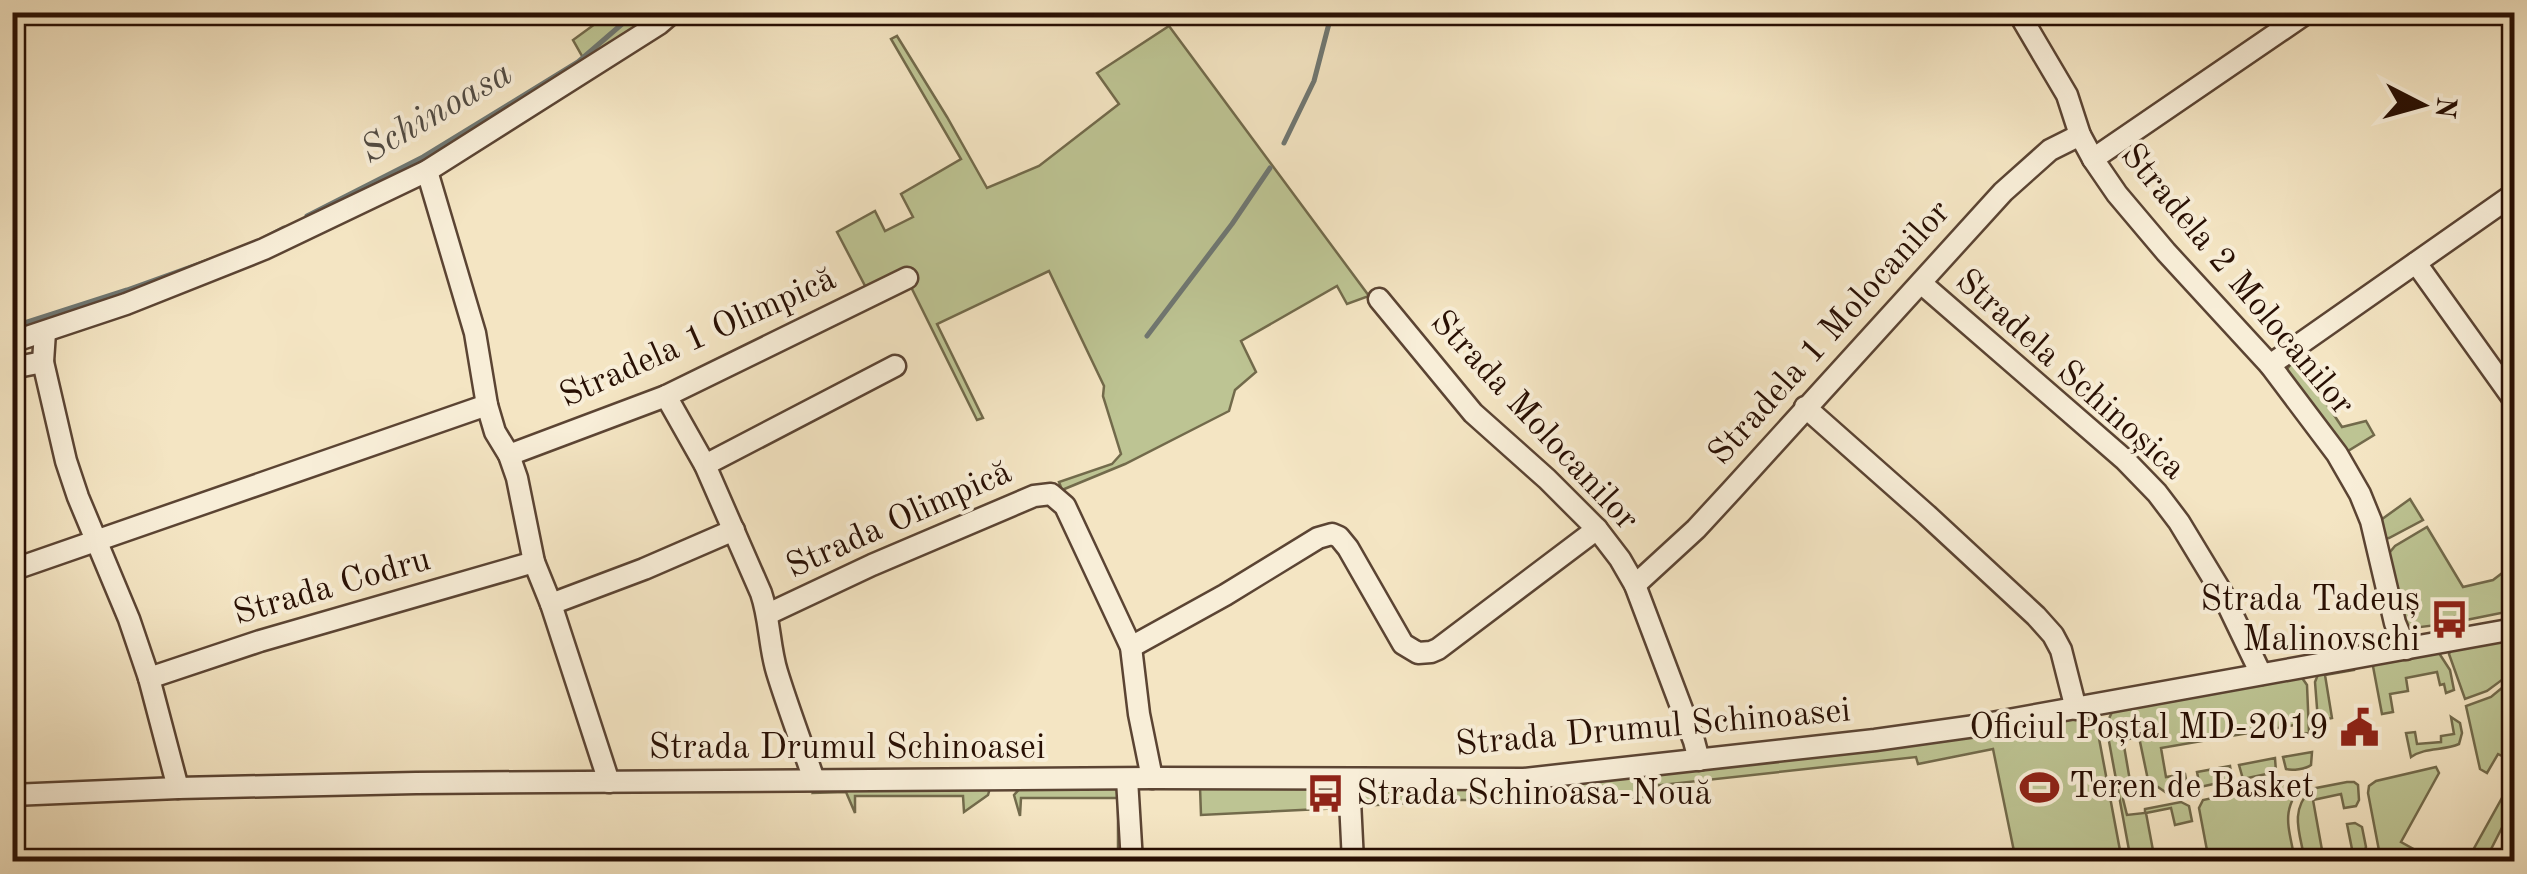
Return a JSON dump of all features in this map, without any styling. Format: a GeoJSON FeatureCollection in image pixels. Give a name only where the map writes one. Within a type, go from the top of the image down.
{"type":"FeatureCollection","features":[{"type":"Feature","properties":{"kind":"street"},"geometry":{"type":"LineString","coordinates":[[12,342],[126,304],[264,249],[428,171],[673,12]]}},
{"type":"Feature","properties":{"kind":"street"},"geometry":{"type":"LineString","coordinates":[[2093,158],[2308,12]]}},
{"type":"Feature","properties":{"kind":"street","name":"Stradela 2 Molocanilor"},"geometry":{"type":"LineString","coordinates":[[2018,13],[2067,95],[2093,158],[2118,194],[2270,365],[2337,454],[2360,494],[2375,537],[2395,624],[2406,649]]}},
{"type":"Feature","properties":{"kind":"street","name":"Stradela 1 Molocanilor"},"geometry":{"type":"LineString","coordinates":[[1635,585],[1696,529],[2003,192],[2050,150],[2080,134]]}},
{"type":"Feature","properties":{"kind":"street"},"geometry":{"type":"LineString","coordinates":[[428,171],[475,333],[487,405],[495,432],[510,455]]}},
{"type":"Feature","properties":{"kind":"street"},"geometry":{"type":"LineString","coordinates":[[2270,365],[2514,194]]}},
{"type":"Feature","properties":{"kind":"street"},"geometry":{"type":"LineString","coordinates":[[2416,264],[2514,400]]}},
{"type":"Feature","properties":{"kind":"street","name":"Stradela 1 Olimpică"},"geometry":{"type":"LineString","coordinates":[[510,455],[666,396],[906,278]]}},
{"type":"Feature","properties":{"kind":"street","name":"Stradela Schinoșica"},"geometry":{"type":"LineString","coordinates":[[1921,283],[2125,460],[2157,493],[2222,594],[2261,674]]}},
{"type":"Feature","properties":{"kind":"street","name":"Strada Molocanilor"},"geometry":{"type":"LineString","coordinates":[[1378,298],[1473,413],[1598,529],[1635,585],[1699,760]]}},
{"type":"Feature","properties":{"kind":"street"},"geometry":{"type":"LineString","coordinates":[[45,332],[42,362],[66,461],[130,619],[178,788]]}},
{"type":"Feature","properties":{"kind":"street"},"geometry":{"type":"LineString","coordinates":[[12,368],[42,362]]}},
{"type":"Feature","properties":{"kind":"street"},"geometry":{"type":"LineString","coordinates":[[706,465],[896,366]]}},
{"type":"Feature","properties":{"kind":"street"},"geometry":{"type":"LineString","coordinates":[[666,396],[706,465],[768,614],[777,673],[814,780]]}},
{"type":"Feature","properties":{"kind":"street"},"geometry":{"type":"LineString","coordinates":[[12,570],[487,405]]}},
{"type":"Feature","properties":{"kind":"street"},"geometry":{"type":"LineString","coordinates":[[1805,408],[2036,616],[2062,650],[2076,708]]}},
{"type":"Feature","properties":{"kind":"street","name":"Strada Drumul Schinoasei"},"geometry":{"type":"LineString","coordinates":[[510,455],[534,562],[609,782]]}},
{"type":"Feature","properties":{"kind":"street","name":"Strada Olimpică"},"geometry":{"type":"LineString","coordinates":[[768,614],[1034,496],[1052,494],[1064,506],[1131,647],[1152,778]]}},
{"type":"Feature","properties":{"kind":"street"},"geometry":{"type":"LineString","coordinates":[[1131,647],[1318,538],[1332,534],[1340,537],[1348,548],[1402,644],[1418,653],[1431,652],[1598,529]]}},
{"type":"Feature","properties":{"kind":"street"},"geometry":{"type":"LineString","coordinates":[[551,604],[734,530]]}},
{"type":"Feature","properties":{"kind":"street","name":"Strada Codru"},"geometry":{"type":"LineString","coordinates":[[149,678],[260,641],[534,562]]}},
{"type":"Feature","properties":{"kind":"street","name":"Strada Drumul Schinoasei"},"geometry":{"type":"LineString","coordinates":[[12,795],[178,788],[609,782],[1524,779],[1875,740],[2514,630]]}},
{"type":"Feature","properties":{"kind":"street"},"geometry":{"type":"LineString","coordinates":[[1127,779],[1132,862]]}},
{"type":"Feature","properties":{"kind":"street"},"geometry":{"type":"LineString","coordinates":[[1349,780],[1353,862]]}},
{"type":"Feature","properties":{"kind":"green space"},"geometry":{"type":"Polygon","coordinates":[[[610,13],[661,13],[586,63],[573,40],[610,13]]]}},
{"type":"Feature","properties":{"kind":"green space"},"geometry":{"type":"Polygon","coordinates":[[[1169,26],[1369,296],[1347,304],[1337,286],[1241,341],[1256,372],[1235,390],[1229,411],[1125,464],[1062,490],[1059,482],[1112,464],[1121,454],[1103,396],[1104,386],[1049,271],[937,324],[983,418],[977,420],[910,285],[874,303],[837,232],[875,211],[885,231],[913,217],[901,194],[961,159],[891,39],[897,36],[987,188],[1039,166],[1119,104],[1097,73],[1169,26]]]}},
{"type":"Feature","properties":{"kind":"green space"},"geometry":{"type":"Polygon","coordinates":[[[2296,358],[2342,427],[2366,421],[2374,435],[2343,454],[2283,374],[2296,358]]]}},
{"type":"Feature","properties":{"kind":"green space"},"geometry":{"type":"Polygon","coordinates":[[[2410,499],[2423,520],[2383,539],[2378,522],[2410,499]]]}},
{"type":"Feature","properties":{"kind":"green space"},"geometry":{"type":"Polygon","coordinates":[[[2427,527],[2463,587],[2493,580],[2514,564],[2511,611],[2456,622],[2454,617],[2445,619],[2445,624],[2405,629],[2385,558],[2395,546],[2427,527]]]}},
{"type":"Feature","properties":{"kind":"green space"},"geometry":{"type":"Polygon","coordinates":[[[2513,638],[2514,671],[2487,691],[2465,699],[2449,654],[2451,650],[2513,638]]]}},
{"type":"Feature","properties":{"kind":"green space"},"geometry":{"type":"Polygon","coordinates":[[[2437,650],[2450,670],[2454,690],[2446,693],[2437,672],[2406,678],[2408,691],[2390,694],[2393,712],[2382,714],[2372,661],[2437,650]]]}},
{"type":"Feature","properties":{"kind":"green space"},"geometry":{"type":"Polygon","coordinates":[[[2354,665],[2354,670],[2325,675],[2332,718],[2318,721],[2315,682],[2319,672],[2354,665]]]}},
{"type":"Feature","properties":{"kind":"green space"},"geometry":{"type":"Polygon","coordinates":[[[2300,675],[2307,685],[2309,733],[2298,734],[2295,725],[2161,748],[2166,777],[2185,774],[2188,790],[2168,794],[2148,780],[2139,737],[2123,740],[2130,781],[2123,799],[2127,815],[2181,802],[2189,806],[2192,821],[2175,825],[2171,808],[2146,813],[2155,861],[2131,861],[2106,725],[2113,710],[2300,675]]]}},
{"type":"Feature","properties":{"kind":"green space"},"geometry":{"type":"Polygon","coordinates":[[[2514,678],[2511,760],[2498,754],[2487,773],[2480,769],[2466,706],[2491,697],[2514,678]]]}},
{"type":"Feature","properties":{"kind":"green space"},"geometry":{"type":"Polygon","coordinates":[[[2089,714],[2098,733],[2122,861],[2016,861],[1993,749],[1918,764],[1916,757],[1642,787],[1642,797],[1596,800],[1595,790],[1553,795],[1552,800],[1361,806],[1360,796],[1366,788],[2089,714]]]}},
{"type":"Feature","properties":{"kind":"green space"},"geometry":{"type":"Polygon","coordinates":[[[2451,717],[2460,723],[2459,744],[2411,757],[2406,733],[2415,732],[2417,744],[2441,742],[2441,736],[2454,734],[2451,717]]]}},
{"type":"Feature","properties":{"kind":"green space"},"geometry":{"type":"Polygon","coordinates":[[[2312,752],[2311,765],[2286,769],[2283,757],[2312,752]]]}},
{"type":"Feature","properties":{"kind":"green space"},"geometry":{"type":"Polygon","coordinates":[[[2275,758],[2276,772],[2243,779],[2239,765],[2275,758]]]}},
{"type":"Feature","properties":{"kind":"green space"},"geometry":{"type":"Polygon","coordinates":[[[2230,766],[2232,780],[2200,787],[2197,772],[2230,766]]]}},
{"type":"Feature","properties":{"kind":"green space"},"geometry":{"type":"Polygon","coordinates":[[[2436,767],[2439,773],[2401,842],[2419,852],[2415,861],[2381,861],[2369,786],[2436,767]]]}},
{"type":"Feature","properties":{"kind":"green space"},"geometry":{"type":"Polygon","coordinates":[[[2306,778],[2289,809],[2295,861],[2209,861],[2199,808],[2203,800],[2306,778]]]}},
{"type":"Feature","properties":{"kind":"green space"},"geometry":{"type":"Polygon","coordinates":[[[2347,782],[2358,785],[2356,806],[2344,808],[2341,794],[2313,800],[2324,861],[2305,861],[2298,823],[2304,798],[2311,789],[2347,782]]]}},
{"type":"Feature","properties":{"kind":"green space"},"geometry":{"type":"Polygon","coordinates":[[[1022,786],[1117,786],[1125,861],[1118,861],[1118,798],[1021,798],[1020,816],[1014,795],[1022,786]]]}},
{"type":"Feature","properties":{"kind":"green space"},"geometry":{"type":"Polygon","coordinates":[[[816,787],[990,788],[988,795],[964,812],[963,796],[855,796],[855,813],[846,792],[813,793],[816,787]]]}},
{"type":"Feature","properties":{"kind":"green space"},"geometry":{"type":"Polygon","coordinates":[[[1200,787],[1341,787],[1341,808],[1201,815],[1200,787]]]}},
{"type":"Feature","properties":{"kind":"green space"},"geometry":{"type":"Polygon","coordinates":[[[2510,791],[2514,804],[2485,861],[2467,861],[2502,798],[2510,791]]]}},
{"type":"Feature","properties":{"kind":"green space"},"geometry":{"type":"Polygon","coordinates":[[[2347,824],[2362,827],[2366,847],[2353,854],[2347,824]]]}},
{"type":"Feature","properties":{"kind":"waterway","name":"Schinoasa"},"geometry":{"type":"LineString","coordinates":[[307,216],[423,157],[578,62],[636,12]]}},
{"type":"Feature","properties":{"kind":"waterway"},"geometry":{"type":"LineString","coordinates":[[1284,143],[1314,81],[1332,12]]}},
{"type":"Feature","properties":{"kind":"waterway"},"geometry":{"type":"LineString","coordinates":[[1147,336],[1270,168]]}},
{"type":"Feature","properties":{"kind":"waterway","name":"Schinoasa"},"geometry":{"type":"LineString","coordinates":[[265,238],[284,228]]}},
{"type":"Feature","properties":{"kind":"waterway","name":"Schinoasa"},"geometry":{"type":"LineString","coordinates":[[12,327],[213,259]]}},
{"type":"Feature","properties":{"kind":"place","name":"Strada Tadeuș Malinovschi"},"geometry":{"type":"Point","coordinates":[2450,620]}},
{"type":"Feature","properties":{"kind":"place","name":"Oficiul Poștal MD-2019"},"geometry":{"type":"Point","coordinates":[2359,728]}},
{"type":"Feature","properties":{"kind":"place","name":"Teren de Basket"},"geometry":{"type":"Point","coordinates":[2039,787]}},
{"type":"Feature","properties":{"kind":"place","name":"Strada Schinoasa-Nouă"},"geometry":{"type":"Point","coordinates":[1326,794]}}]}
